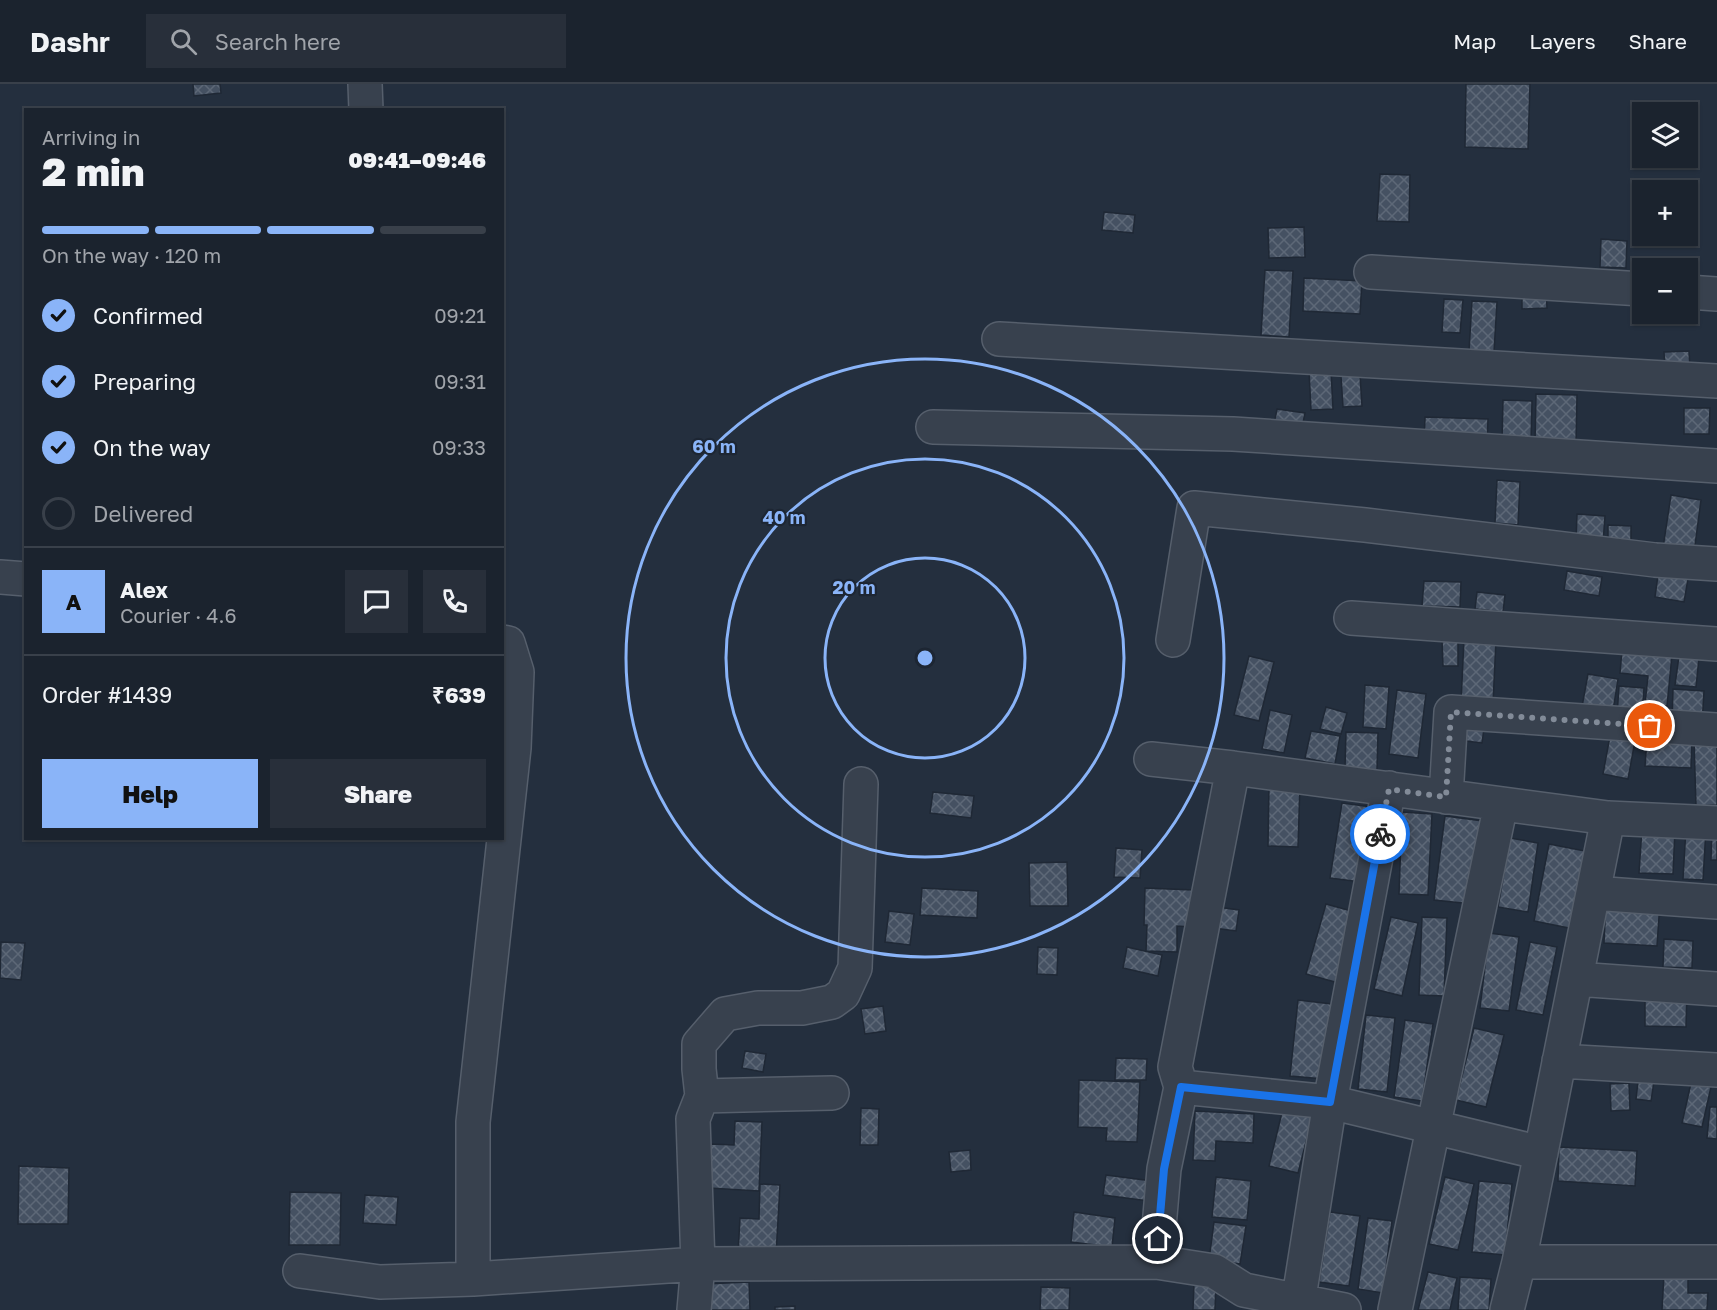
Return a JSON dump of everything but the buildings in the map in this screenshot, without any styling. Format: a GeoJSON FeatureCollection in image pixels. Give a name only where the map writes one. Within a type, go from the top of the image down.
{"type":"FeatureCollection","features":[{"type":"Feature","properties":{"kind":"street"},"geometry":{"type":"LineString","coordinates":[[365,84],[366,108]]}},
{"type":"Feature","properties":{"kind":"street"},"geometry":{"type":"LineString","coordinates":[[1371,272],[1632,288]]}},
{"type":"Feature","properties":{"kind":"street"},"geometry":{"type":"LineString","coordinates":[[1698,293],[1717,294]]}},
{"type":"Feature","properties":{"kind":"street"},"geometry":{"type":"LineString","coordinates":[[999,339],[1717,381]]}},
{"type":"Feature","properties":{"kind":"street"},"geometry":{"type":"LineString","coordinates":[[933,427],[1233,434],[1717,466]]}},
{"type":"Feature","properties":{"kind":"street"},"geometry":{"type":"LineString","coordinates":[[1173,640],[1194,508],[1365,525],[1655,560],[1717,564]]}},
{"type":"Feature","properties":{"kind":"street"},"geometry":{"type":"LineString","coordinates":[[0,577],[24,579]]}},
{"type":"Feature","properties":{"kind":"street"},"geometry":{"type":"LineString","coordinates":[[1351,618],[1717,644]]}},
{"type":"Feature","properties":{"kind":"street"},"geometry":{"type":"LineString","coordinates":[[504,642],[508,643],[517,672],[514,748],[504,839]]}},
{"type":"Feature","properties":{"kind":"street"},"geometry":{"type":"LineString","coordinates":[[1446,797],[1451,712],[1717,730]]}},
{"type":"Feature","properties":{"kind":"street"},"geometry":{"type":"LineString","coordinates":[[1150,759],[1608,818],[1717,823]]}},
{"type":"Feature","properties":{"kind":"street"},"geometry":{"type":"LineString","coordinates":[[1156,1262],[1164,1169],[1181,1087],[1175,1067],[1233,768]]}},
{"type":"Feature","properties":{"kind":"street"},"geometry":{"type":"LineString","coordinates":[[694,1310],[698,1264],[693,1119],[702,1096],[699,1044],[725,1014],[758,1008],[802,1008],[832,1002],[843,994],[855,968],[861,784]]}},
{"type":"Feature","properties":{"kind":"street"},"geometry":{"type":"LineString","coordinates":[[1298,1306],[1330,1102],[1389,789]]}},
{"type":"Feature","properties":{"kind":"street"},"geometry":{"type":"LineString","coordinates":[[1395,1310],[1501,804]]}},
{"type":"Feature","properties":{"kind":"street"},"geometry":{"type":"LineString","coordinates":[[1507,1310],[1519,1262],[1608,818]]}},
{"type":"Feature","properties":{"kind":"street"},"geometry":{"type":"LineString","coordinates":[[473,1279],[473,1122],[504,840]]}},
{"type":"Feature","properties":{"kind":"street"},"geometry":{"type":"LineString","coordinates":[[1593,893],[1717,902]]}},
{"type":"Feature","properties":{"kind":"street"},"geometry":{"type":"LineString","coordinates":[[1576,979],[1717,989]]}},
{"type":"Feature","properties":{"kind":"street"},"geometry":{"type":"LineString","coordinates":[[1559,1061],[1717,1070]]}},
{"type":"Feature","properties":{"kind":"street"},"geometry":{"type":"LineString","coordinates":[[1181,1087],[1330,1102],[1541,1153]]}},
{"type":"Feature","properties":{"kind":"street"},"geometry":{"type":"LineString","coordinates":[[702,1096],[832,1093]]}},
{"type":"Feature","properties":{"kind":"street"},"geometry":{"type":"LineString","coordinates":[[300,1270],[380,1282],[473,1279],[698,1264],[1156,1262],[1214,1271],[1244,1290],[1298,1306],[1344,1310]]}},
{"type":"Feature","properties":{"kind":"street"},"geometry":{"type":"LineString","coordinates":[[1519,1262],[1717,1262]]}},
{"type":"Feature","properties":{"kind":"way so far"},"geometry":{"type":"LineString","coordinates":[[1380,834],[1389,789],[1446,797],[1451,712],[1650,726]]}},
{"type":"Feature","properties":{"kind":"route"},"geometry":{"type":"LineString","coordinates":[[1158,1239],[1164,1169],[1181,1087],[1330,1102],[1380,834]]}}]}
